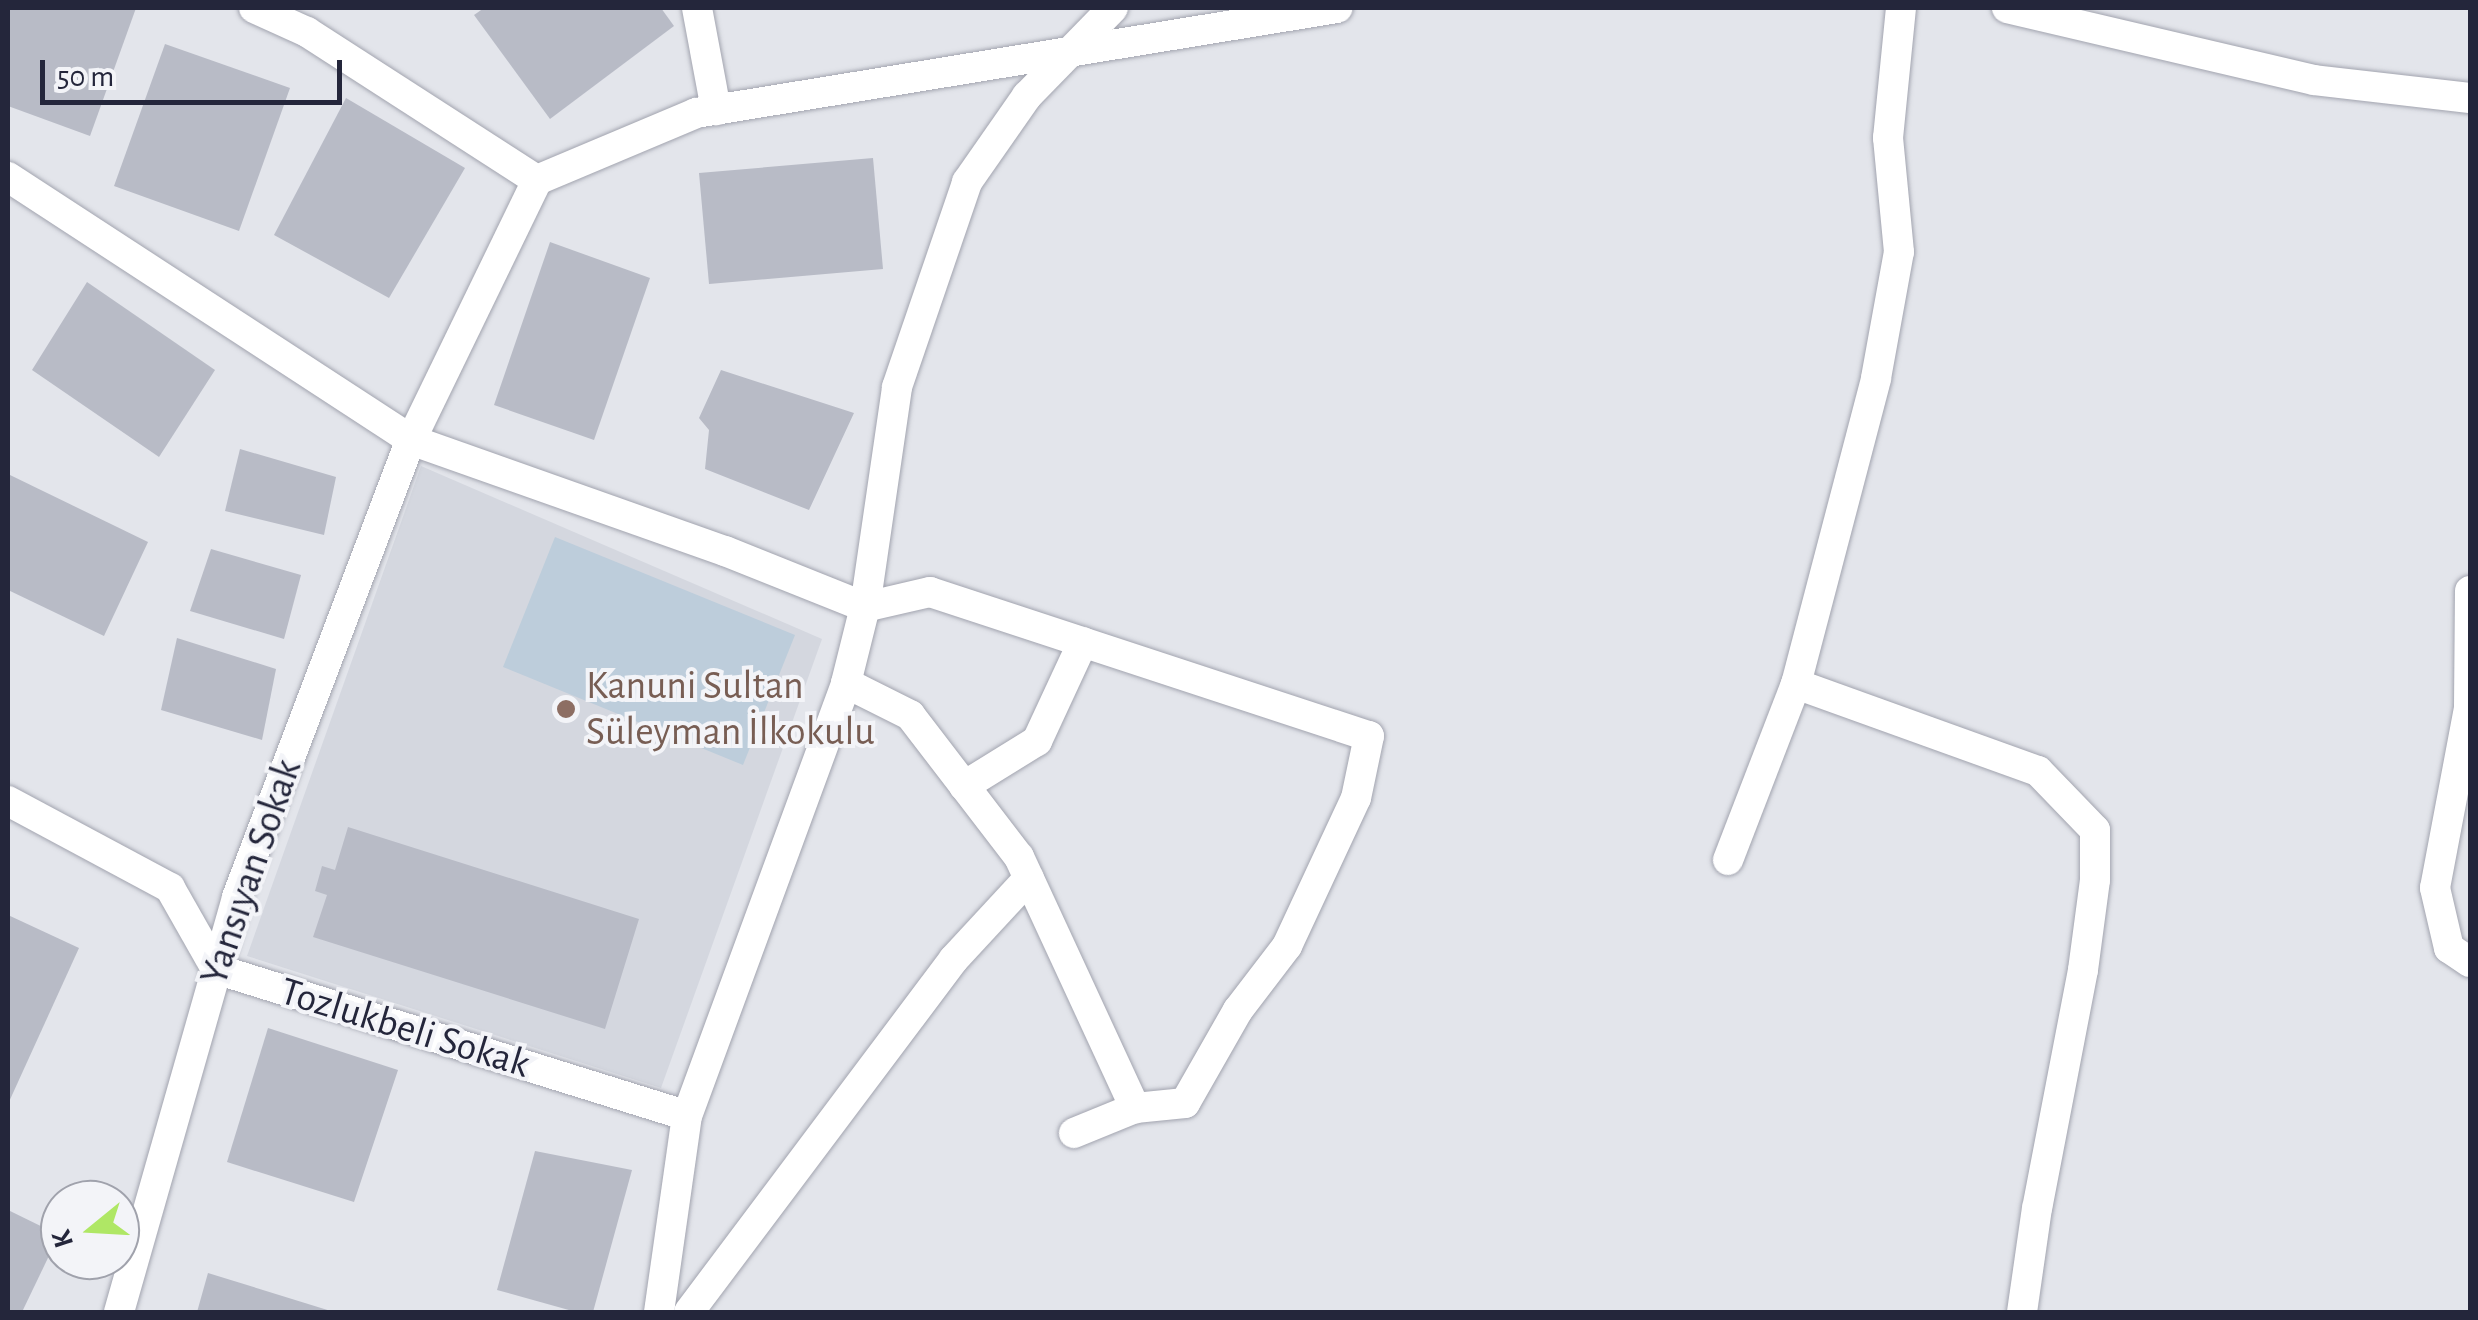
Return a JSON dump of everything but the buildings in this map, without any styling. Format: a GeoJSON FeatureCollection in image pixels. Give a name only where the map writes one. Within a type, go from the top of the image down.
{"type":"FeatureCollection","features":[{"type":"Feature","properties":{"kind":"street"},"geometry":{"type":"LineString","coordinates":[[254,8],[307,32],[537,180],[696,113],[1337,8]]}},
{"type":"Feature","properties":{"kind":"street"},"geometry":{"type":"LineString","coordinates":[[697,8],[716,110]]}},
{"type":"Feature","properties":{"kind":"street"},"geometry":{"type":"LineString","coordinates":[[659,1312],[687,1116],[846,683],[865,607],[897,387],[967,182],[1026,96],[1113,8]]}},
{"type":"Feature","properties":{"kind":"street"},"geometry":{"type":"LineString","coordinates":[[1728,860],[1796,684],[1876,378],[1900,252],[1888,138],[1901,8]]}},
{"type":"Feature","properties":{"kind":"street"},"geometry":{"type":"LineString","coordinates":[[2007,8],[2314,80],[2470,98]]}},
{"type":"Feature","properties":{"kind":"street"},"geometry":{"type":"LineString","coordinates":[[8,177],[410,440],[726,551],[865,607],[930,592],[1369,736],[1356,798],[1287,946],[1238,1010],[1185,1103],[1135,1108],[1074,1133]]}},
{"type":"Feature","properties":{"kind":"street","name":"Yansıyan Sokak"},"geometry":{"type":"LineString","coordinates":[[119,1312],[237,897],[410,440],[537,180]]}},
{"type":"Feature","properties":{"kind":"street"},"geometry":{"type":"LineString","coordinates":[[2470,591],[2470,708],[2435,888],[2449,948],[2470,962]]}},
{"type":"Feature","properties":{"kind":"street"},"geometry":{"type":"LineString","coordinates":[[964,786],[1037,740],[1083,642]]}},
{"type":"Feature","properties":{"kind":"street"},"geometry":{"type":"LineString","coordinates":[[846,683],[910,715],[1019,857],[1135,1108]]}},
{"type":"Feature","properties":{"kind":"street"},"geometry":{"type":"LineString","coordinates":[[1796,684],[2038,771],[2096,830],[2096,880],[2083,970],[2037,1208],[2022,1312]]}},
{"type":"Feature","properties":{"kind":"street"},"geometry":{"type":"LineString","coordinates":[[8,801],[170,888],[216,969]]}},
{"type":"Feature","properties":{"kind":"street"},"geometry":{"type":"LineString","coordinates":[[689,1312],[954,959],[1029,878]]}},
{"type":"Feature","properties":{"kind":"street","name":"Tozlukbeli Sokak"},"geometry":{"type":"LineString","coordinates":[[216,969],[687,1116]]}},
{"type":"Feature","properties":{"kind":"shaded area","name":"Kanuni Sultan Süleyman İlkokulu"},"geometry":{"type":"Polygon","coordinates":[[[421,466],[822,639],[661,1088],[247,956],[421,466]]]}},
{"type":"Feature","properties":{"kind":"shaded area"},"geometry":{"type":"Polygon","coordinates":[[[555,537],[795,635],[743,765],[503,667],[555,537]]]}},
{"type":"Feature","properties":{"kind":"place","name":"Kanuni Sultan Süleyman İlkokulu"},"geometry":{"type":"Point","coordinates":[566,709]}}]}
